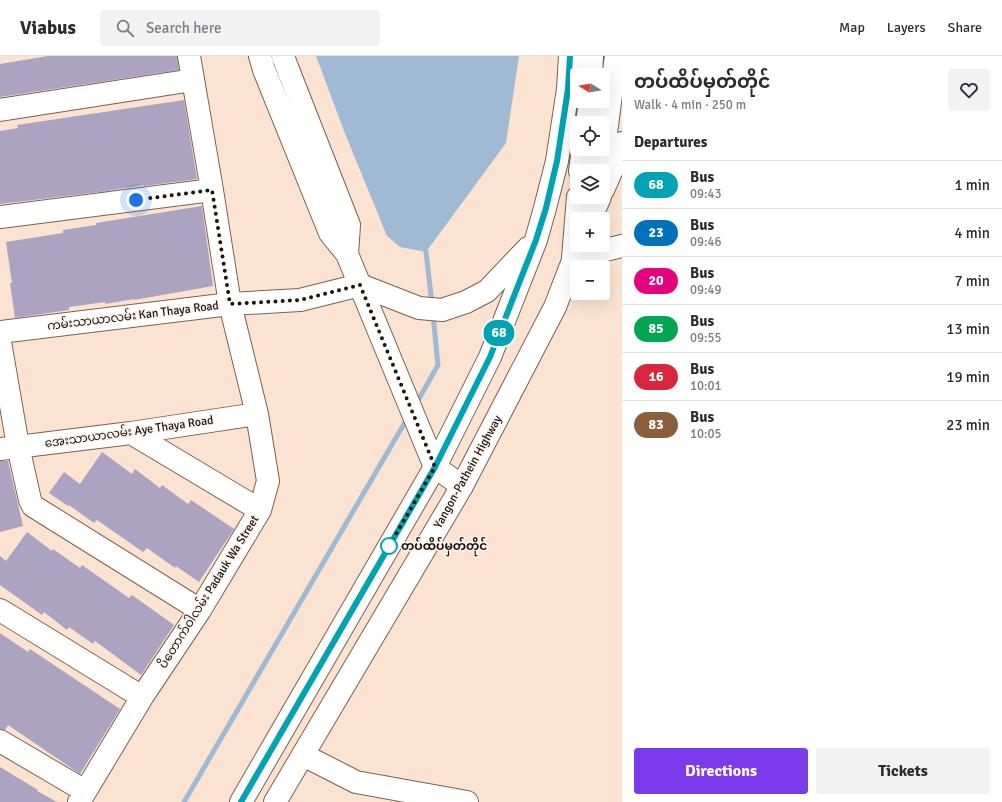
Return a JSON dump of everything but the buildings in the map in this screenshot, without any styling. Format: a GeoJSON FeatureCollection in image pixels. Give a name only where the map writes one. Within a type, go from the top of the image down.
{"type":"FeatureCollection","features":[{"type":"Feature","properties":{"kind":"street","name":"ပိတောက်ဝါလမ်း Padauk Wa Street"},"geometry":{"type":"LineString","coordinates":[[82,797],[142,697],[200,610],[260,510],[268,481],[257,414],[230,304],[189,56]]}},
{"type":"Feature","properties":{"kind":"street"},"geometry":{"type":"LineString","coordinates":[[260,56],[264,70],[330,233],[347,254],[435,467],[462,486]]}},
{"type":"Feature","properties":{"kind":"street"},"geometry":{"type":"LineString","coordinates":[[284,56],[349,225],[347,254]]}},
{"type":"Feature","properties":{"kind":"street"},"geometry":{"type":"LineString","coordinates":[[241,802],[435,467],[490,357],[536,240],[557,161],[568,89],[570,56]]}},
{"type":"Feature","properties":{"kind":"street"},"geometry":{"type":"LineString","coordinates":[[591,68],[592,56]]}},
{"type":"Feature","properties":{"kind":"street"},"geometry":{"type":"LineString","coordinates":[[608,116],[616,56]]}},
{"type":"Feature","properties":{"kind":"street"},"geometry":{"type":"LineString","coordinates":[[0,110],[193,80]]}},
{"type":"Feature","properties":{"kind":"street"},"geometry":{"type":"LineString","coordinates":[[610,174],[622,144]]}},
{"type":"Feature","properties":{"kind":"street"},"geometry":{"type":"LineString","coordinates":[[0,217],[212,190]]}},
{"type":"Feature","properties":{"kind":"street"},"geometry":{"type":"LineString","coordinates":[[360,285],[419,308],[442,310],[466,302],[487,291],[536,240]]}},
{"type":"Feature","properties":{"kind":"street"},"geometry":{"type":"LineString","coordinates":[[610,247],[622,246]]}},
{"type":"Feature","properties":{"kind":"street","name":"Yangon-Pathein Highway"},"geometry":{"type":"LineString","coordinates":[[275,802],[462,486],[556,307],[575,252]]}},
{"type":"Feature","properties":{"kind":"street","name":"ကမ်းသာယာလမ်း Kan Thaya Road"},"geometry":{"type":"LineString","coordinates":[[0,332],[230,304],[300,300],[360,285]]}},
{"type":"Feature","properties":{"kind":"street"},"geometry":{"type":"LineString","coordinates":[[0,342],[9,448],[33,506],[200,610]]}},
{"type":"Feature","properties":{"kind":"street","name":"အေးသာယာလမ်း Aye Thaya Road"},"geometry":{"type":"LineString","coordinates":[[9,448],[131,433],[257,414]]}},
{"type":"Feature","properties":{"kind":"street"},"geometry":{"type":"LineString","coordinates":[[131,433],[260,510]]}},
{"type":"Feature","properties":{"kind":"street"},"geometry":{"type":"LineString","coordinates":[[0,610],[142,697]]}},
{"type":"Feature","properties":{"kind":"street"},"geometry":{"type":"LineString","coordinates":[[0,741],[82,797]]}},
{"type":"Feature","properties":{"kind":"street"},"geometry":{"type":"LineString","coordinates":[[303,755],[356,782],[467,802]]}},
{"type":"Feature","properties":{"kind":"water"},"geometry":{"type":"Polygon","coordinates":[[[316,56],[519,56],[506,143],[426,252],[400,247],[387,236],[344,131],[316,56]]]}},
{"type":"Feature","properties":{"kind":"waterway"},"geometry":{"type":"LineString","coordinates":[[426,252],[432,304]]}},
{"type":"Feature","properties":{"kind":"waterway"},"geometry":{"type":"LineString","coordinates":[[416,404],[438,365],[433,314]]}},
{"type":"Feature","properties":{"kind":"waterway"},"geometry":{"type":"LineString","coordinates":[[184,802],[408,417]]}},
{"type":"Feature","properties":{"kind":"bus line","name":"68"},"geometry":{"type":"LineString","coordinates":[[241,802],[435,467],[490,357],[536,240],[546,208],[557,161],[568,89],[570,56]]}},
{"type":"Feature","properties":{"kind":"place","name":"တပ်ထိပ်မှတ်တိုင်"},"geometry":{"type":"Point","coordinates":[389,546]}},
{"type":"Feature","properties":{"kind":"route"},"geometry":{"type":"LineString","coordinates":[[136,200],[212,190],[230,304],[300,300],[360,285],[382,335],[435,467],[389,546]]}}]}
